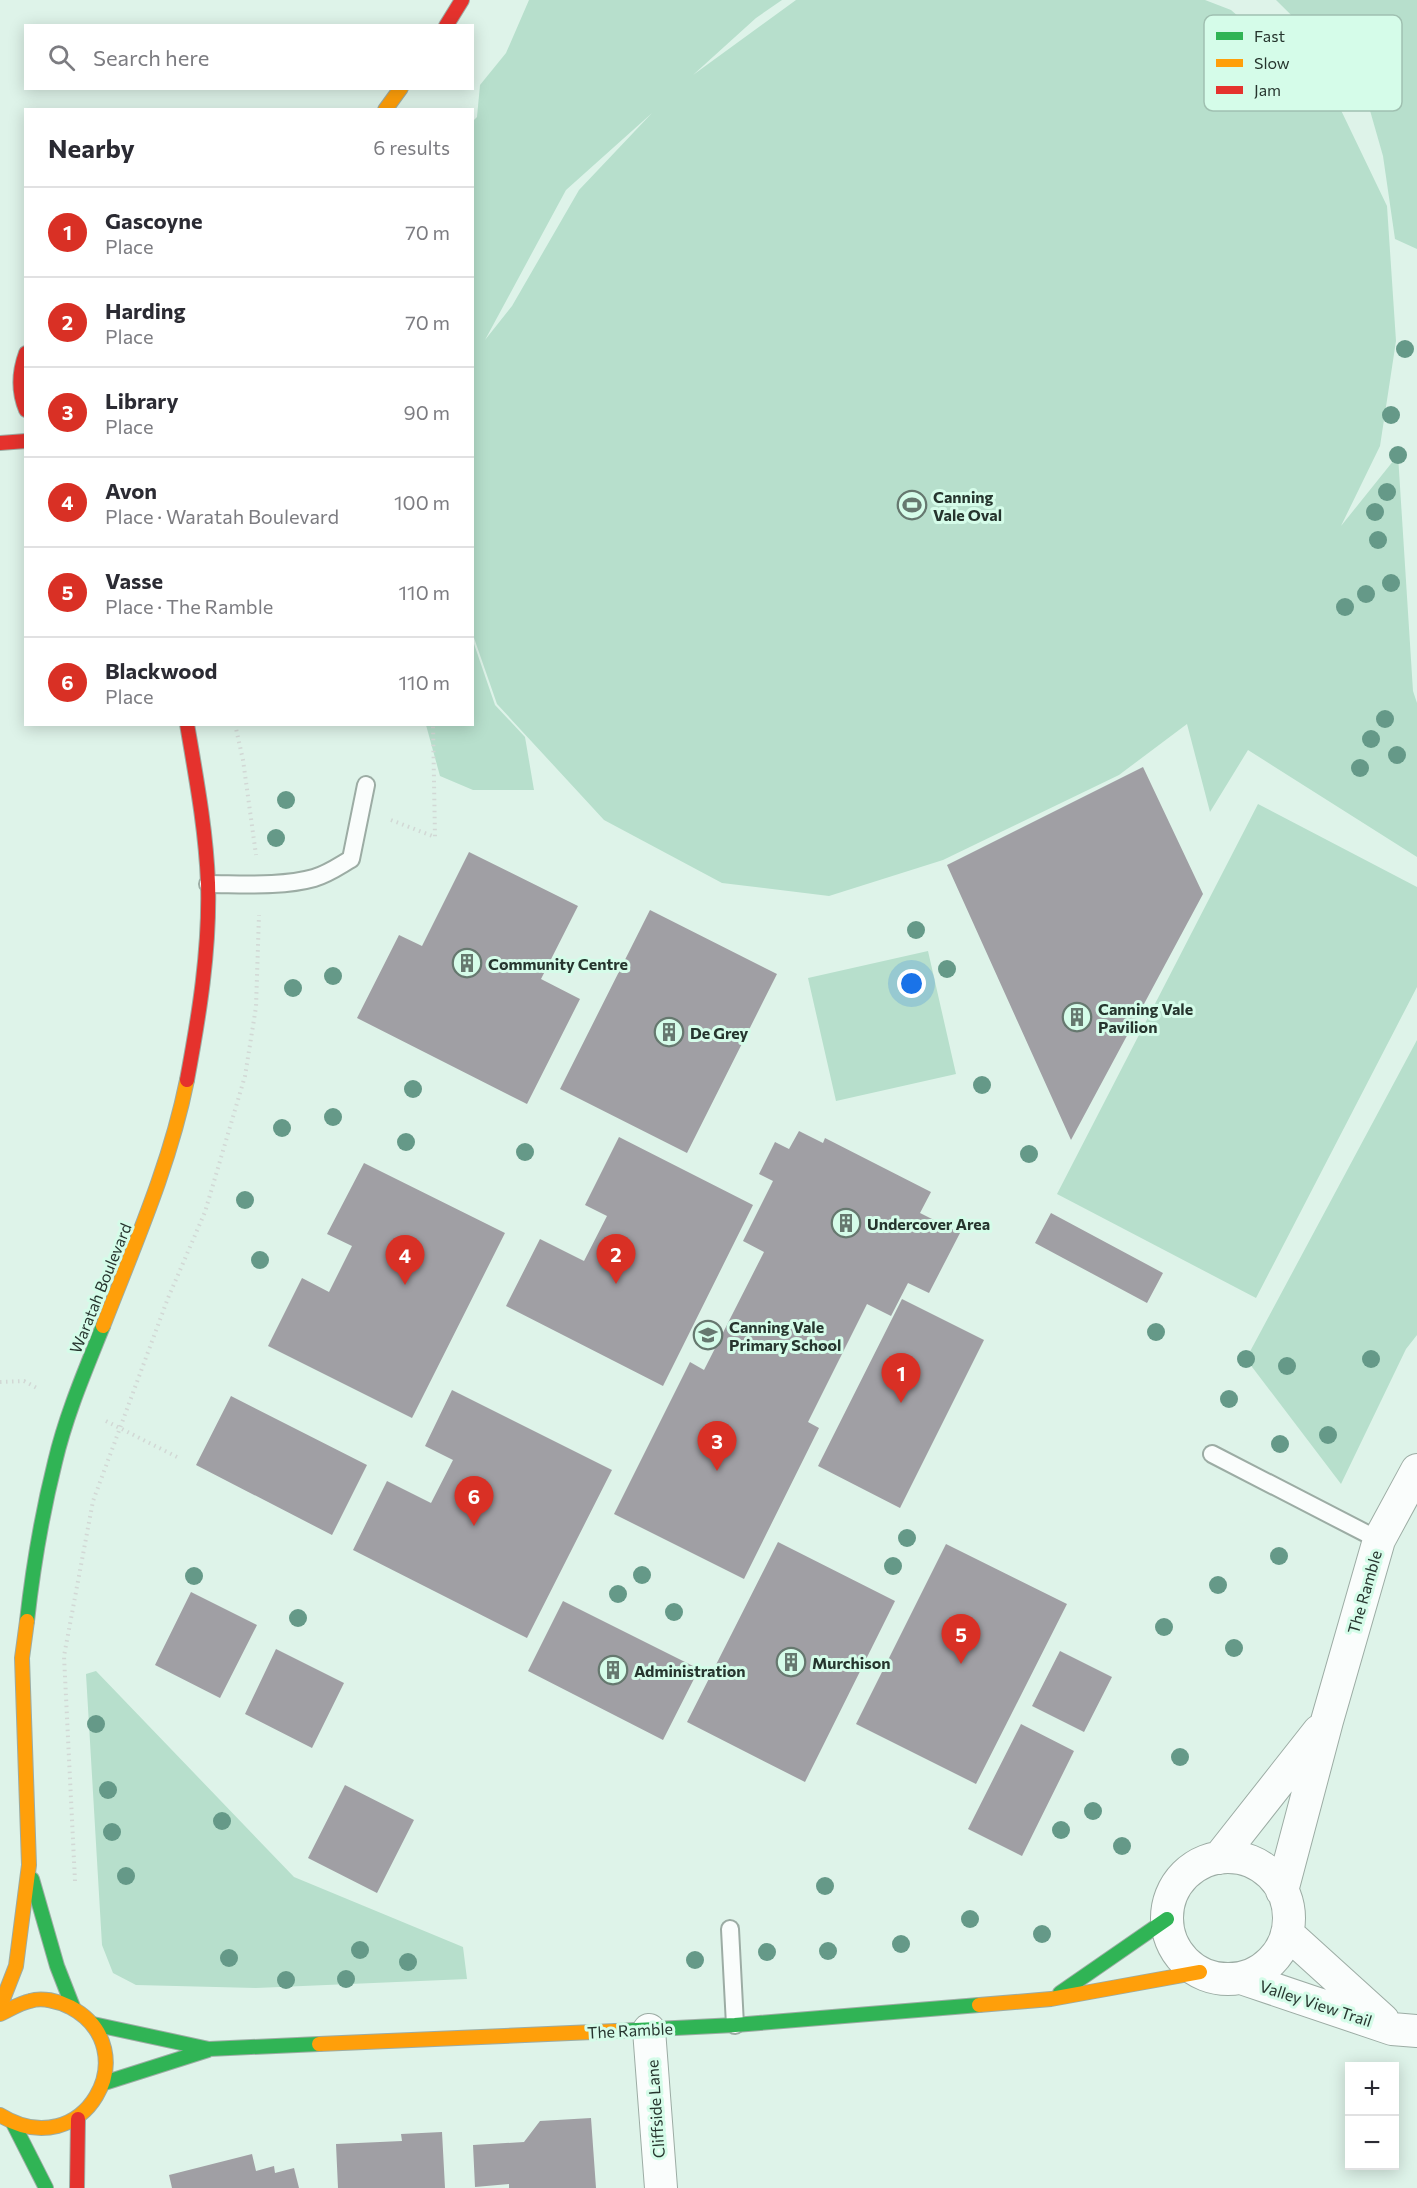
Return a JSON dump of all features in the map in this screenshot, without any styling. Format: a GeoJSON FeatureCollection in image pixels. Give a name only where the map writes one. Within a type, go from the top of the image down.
{"type":"FeatureCollection","features":[{"type":"Feature","properties":{"kind":"street"},"geometry":{"type":"LineString","coordinates":[[447,24],[462,0]]}},
{"type":"Feature","properties":{"kind":"street"},"geometry":{"type":"LineString","coordinates":[[386,108],[400,90]]}},
{"type":"Feature","properties":{"kind":"street"},"geometry":{"type":"LineString","coordinates":[[24,361],[19,380],[24,407]]}},
{"type":"Feature","properties":{"kind":"street"},"geometry":{"type":"LineString","coordinates":[[6,393],[19,380]]}},
{"type":"Feature","properties":{"kind":"street"},"geometry":{"type":"LineString","coordinates":[[0,443],[24,441]]}},
{"type":"Feature","properties":{"kind":"street","name":"Waratah Boulevard"},"geometry":{"type":"LineString","coordinates":[[0,2007],[16,1966],[29,1865],[22,1658],[36,1546],[55,1460],[72,1404],[154,1196],[182,1104],[197,1027],[205,951],[208,884],[201,803],[187,726]]}},
{"type":"Feature","properties":{"kind":"street","name":"The Ramble"},"geometry":{"type":"LineString","coordinates":[[1282,1891],[1327,1721],[1379,1540],[1417,1470]]}},
{"type":"Feature","properties":{"kind":"street","name":"The Ramble"},"geometry":{"type":"LineString","coordinates":[[1219,1858],[1327,1721]]}},
{"type":"Feature","properties":{"kind":"street"},"geometry":{"type":"LineString","coordinates":[[1219,1858],[1238,1858],[1256,1864],[1271,1876],[1288,1904],[1287,1933],[1282,1948],[1271,1962],[1257,1972],[1241,1978],[1220,1979],[1200,1972],[1186,1963],[1176,1950],[1169,1935],[1167,1919],[1169,1901],[1176,1885],[1187,1872],[1202,1863],[1219,1858]]}},
{"type":"Feature","properties":{"kind":"street","name":"Waratah Boulevard"},"geometry":{"type":"LineString","coordinates":[[29,1865],[57,1966],[73,2007]]}},
{"type":"Feature","properties":{"kind":"street"},"geometry":{"type":"LineString","coordinates":[[1051,2000],[1167,1919]]}},
{"type":"Feature","properties":{"kind":"street","name":"Valley View Trail"},"geometry":{"type":"LineString","coordinates":[[1287,1933],[1405,2030]]}},
{"type":"Feature","properties":{"kind":"street","name":"The Ramble"},"geometry":{"type":"LineString","coordinates":[[93,2024],[210,2049],[649,2030],[1051,2000],[1200,1972]]}},
{"type":"Feature","properties":{"kind":"street","name":"Valley View Trail"},"geometry":{"type":"LineString","coordinates":[[1241,1978],[1405,2030]]}},
{"type":"Feature","properties":{"kind":"street","name":"Waratah Boulevard"},"geometry":{"type":"LineString","coordinates":[[0,2014],[13,2004],[33,1999],[54,1999],[73,2007],[93,2024],[104,2042],[107,2063],[104,2084],[94,2104],[78,2119]]}},
{"type":"Feature","properties":{"kind":"street","name":"Cliffside Lane"},"geometry":{"type":"LineString","coordinates":[[649,2030],[661,2188]]}},
{"type":"Feature","properties":{"kind":"street","name":"The Ramble"},"geometry":{"type":"LineString","coordinates":[[104,2084],[210,2049]]}},
{"type":"Feature","properties":{"kind":"street"},"geometry":{"type":"LineString","coordinates":[[0,2115],[13,2123],[35,2129],[56,2128],[78,2119],[77,2188]]}},
{"type":"Feature","properties":{"kind":"street"},"geometry":{"type":"LineString","coordinates":[[13,2123],[45,2188]]}},
{"type":"Feature","properties":{"kind":"lane"},"geometry":{"type":"LineString","coordinates":[[208,884],[290,881],[313,878],[334,870],[351,859],[366,785]]}},
{"type":"Feature","properties":{"kind":"lane"},"geometry":{"type":"LineString","coordinates":[[1212,1454],[1379,1540]]}},
{"type":"Feature","properties":{"kind":"lane"},"geometry":{"type":"LineString","coordinates":[[730,1929],[735,2025]]}},
{"type":"Feature","properties":{"kind":"path"},"geometry":{"type":"LineString","coordinates":[[235,726],[243,760],[257,861]]}},
{"type":"Feature","properties":{"kind":"path"},"geometry":{"type":"LineString","coordinates":[[391,820],[435,837],[433,726]]}},
{"type":"Feature","properties":{"kind":"path"},"geometry":{"type":"LineString","coordinates":[[75,1890],[64,1656],[93,1501],[168,1298],[205,1212],[245,1076],[256,1007],[256,952],[260,905]]}},
{"type":"Feature","properties":{"kind":"path"},"geometry":{"type":"LineString","coordinates":[[0,1383],[24,1381],[39,1389]]}},
{"type":"Feature","properties":{"kind":"path"},"geometry":{"type":"LineString","coordinates":[[120,1428],[179,1458]]}},
{"type":"Feature","properties":{"kind":"green space","name":"Canning Vale Oval"},"geometry":{"type":"Polygon","coordinates":[[[529,0],[782,0],[756,18],[693,75],[796,0],[1205,0],[1231,10],[1237,15],[1204,15],[1204,111],[1341,111],[1387,206],[1396,341],[1380,446],[1341,526],[1398,455],[1413,691],[1417,703],[1417,857],[1248,750],[1210,812],[1187,724],[1119,775],[943,860],[829,896],[722,883],[604,820],[497,704],[474,638],[474,120],[477,117],[480,85],[506,53],[529,0]],[[652,113],[566,190],[485,340],[512,306],[579,190],[652,113]]]}},
{"type":"Feature","properties":{"kind":"green space"},"geometry":{"type":"Polygon","coordinates":[[[1276,0],[1417,0],[1417,249],[1395,239],[1383,156],[1370,111],[1402,111],[1402,15],[1291,15],[1276,0]]]}},
{"type":"Feature","properties":{"kind":"green space"},"geometry":{"type":"Polygon","coordinates":[[[474,644],[495,705],[525,737],[534,790],[473,790],[440,776],[426,726],[474,726],[474,644]]]}},
{"type":"Feature","properties":{"kind":"green space"},"geometry":{"type":"Polygon","coordinates":[[[1258,804],[1417,887],[1417,987],[1256,1298],[1057,1194],[1258,804]]]}},
{"type":"Feature","properties":{"kind":"green space"},"geometry":{"type":"Polygon","coordinates":[[[928,951],[956,1074],[836,1101],[808,978],[928,951]]]}},
{"type":"Feature","properties":{"kind":"green space"},"geometry":{"type":"Polygon","coordinates":[[[1417,1040],[1417,1335],[1406,1349],[1341,1484],[1246,1359],[1417,1040]]]}},
{"type":"Feature","properties":{"kind":"green space"},"geometry":{"type":"Polygon","coordinates":[[[96,1671],[294,1877],[463,1947],[467,1979],[256,1988],[136,1985],[113,1973],[102,1945],[86,1674],[96,1671]]]}},
{"type":"Feature","properties":{"kind":"building","name":"Canning Vale Pavilion"},"geometry":{"type":"Polygon","coordinates":[[[1143,767],[1203,894],[1071,1140],[947,865],[1143,767]]]}},
{"type":"Feature","properties":{"kind":"building","name":"Community Centre"},"geometry":{"type":"Polygon","coordinates":[[[469,852],[578,906],[541,979],[580,999],[527,1104],[357,1018],[399,935],[422,946],[469,852]]]}},
{"type":"Feature","properties":{"kind":"building","name":"De Grey"},"geometry":{"type":"Polygon","coordinates":[[[650,910],[777,974],[687,1153],[560,1089],[650,910]]]}},
{"type":"Feature","properties":{"kind":"building"},"geometry":{"type":"Polygon","coordinates":[[[799,1131],[823,1143],[825,1138],[931,1192],[920,1213],[960,1233],[929,1293],[908,1283],[891,1316],[867,1304],[808,1422],[819,1428],[744,1579],[614,1514],[690,1362],[704,1370],[764,1252],[743,1241],[773,1181],[759,1174],[775,1142],[789,1149],[799,1131]]]}},
{"type":"Feature","properties":{"kind":"building"},"geometry":{"type":"Polygon","coordinates":[[[619,1137],[753,1205],[663,1386],[506,1306],[540,1239],[584,1261],[607,1216],[585,1205],[619,1137]]]}},
{"type":"Feature","properties":{"kind":"building"},"geometry":{"type":"Polygon","coordinates":[[[364,1163],[505,1233],[412,1418],[268,1346],[302,1278],[329,1292],[352,1246],[327,1234],[364,1163]]]}},
{"type":"Feature","properties":{"kind":"building"},"geometry":{"type":"Polygon","coordinates":[[[1051,1213],[1163,1273],[1147,1303],[1035,1243],[1051,1213]]]}},
{"type":"Feature","properties":{"kind":"building"},"geometry":{"type":"Polygon","coordinates":[[[902,1299],[984,1340],[900,1508],[818,1466],[902,1299]]]}},
{"type":"Feature","properties":{"kind":"building"},"geometry":{"type":"Polygon","coordinates":[[[452,1390],[612,1470],[527,1638],[353,1550],[387,1481],[431,1503],[453,1460],[425,1446],[452,1390]]]}},
{"type":"Feature","properties":{"kind":"building"},"geometry":{"type":"Polygon","coordinates":[[[231,1396],[367,1465],[332,1535],[196,1465],[231,1396]]]}},
{"type":"Feature","properties":{"kind":"building","name":"Murchison"},"geometry":{"type":"Polygon","coordinates":[[[778,1542],[895,1601],[805,1782],[687,1722],[778,1542]]]}},
{"type":"Feature","properties":{"kind":"building"},"geometry":{"type":"Polygon","coordinates":[[[946,1544],[1067,1604],[976,1784],[856,1724],[946,1544]]]}},
{"type":"Feature","properties":{"kind":"building"},"geometry":{"type":"Polygon","coordinates":[[[191,1592],[257,1625],[220,1698],[155,1665],[191,1592]]]}},
{"type":"Feature","properties":{"kind":"building","name":"Administration"},"geometry":{"type":"Polygon","coordinates":[[[563,1601],[699,1669],[663,1740],[528,1671],[563,1601]]]}},
{"type":"Feature","properties":{"kind":"building"},"geometry":{"type":"Polygon","coordinates":[[[276,1649],[344,1683],[312,1748],[245,1714],[276,1649]]]}},
{"type":"Feature","properties":{"kind":"building"},"geometry":{"type":"Polygon","coordinates":[[[1060,1651],[1112,1677],[1084,1732],[1032,1706],[1060,1651]]]}},
{"type":"Feature","properties":{"kind":"building"},"geometry":{"type":"Polygon","coordinates":[[[1021,1724],[1074,1751],[1022,1856],[968,1829],[1021,1724]]]}},
{"type":"Feature","properties":{"kind":"building"},"geometry":{"type":"Polygon","coordinates":[[[345,1785],[414,1820],[377,1893],[308,1858],[345,1785]]]}},
{"type":"Feature","properties":{"kind":"building"},"geometry":{"type":"Polygon","coordinates":[[[591,2118],[596,2188],[509,2188],[509,2184],[475,2187],[473,2145],[524,2142],[540,2121],[591,2118]]]}},
{"type":"Feature","properties":{"kind":"building"},"geometry":{"type":"Polygon","coordinates":[[[442,2132],[445,2188],[338,2188],[336,2144],[402,2141],[401,2134],[442,2132]]]}},
{"type":"Feature","properties":{"kind":"building"},"geometry":{"type":"Polygon","coordinates":[[[252,2154],[256,2171],[274,2166],[275,2173],[294,2168],[299,2188],[172,2188],[169,2175],[252,2154]]]}},
{"type":"Feature","properties":{"kind":"traffic: fast"},"geometry":{"type":"LineString","coordinates":[[27,1621],[42,1521],[59,1445],[76,1393],[103,1326]]}},
{"type":"Feature","properties":{"kind":"traffic: fast"},"geometry":{"type":"LineString","coordinates":[[32,1879],[57,1966],[73,2007]]}},
{"type":"Feature","properties":{"kind":"traffic: fast"},"geometry":{"type":"LineString","coordinates":[[1060,1993],[1167,1919]]}},
{"type":"Feature","properties":{"kind":"traffic: fast"},"geometry":{"type":"LineString","coordinates":[[616,2031],[735,2025],[979,2005]]}},
{"type":"Feature","properties":{"kind":"traffic: fast"},"geometry":{"type":"LineString","coordinates":[[93,2024],[209,2049],[319,2044]]}},
{"type":"Feature","properties":{"kind":"traffic: fast"},"geometry":{"type":"LineString","coordinates":[[104,2083],[208,2050]]}},
{"type":"Feature","properties":{"kind":"traffic: fast"},"geometry":{"type":"LineString","coordinates":[[13,2123],[46,2188]]}},
{"type":"Feature","properties":{"kind":"traffic: slow"},"geometry":{"type":"LineString","coordinates":[[386,108],[400,90]]}},
{"type":"Feature","properties":{"kind":"traffic: slow"},"geometry":{"type":"LineString","coordinates":[[103,1326],[161,1174],[187,1080]]}},
{"type":"Feature","properties":{"kind":"traffic: slow"},"geometry":{"type":"LineString","coordinates":[[0,2007],[16,1966],[29,1865],[22,1658],[27,1621]]}},
{"type":"Feature","properties":{"kind":"traffic: slow"},"geometry":{"type":"LineString","coordinates":[[979,2005],[1051,1999],[1200,1972]]}},
{"type":"Feature","properties":{"kind":"traffic: slow"},"geometry":{"type":"LineString","coordinates":[[0,2014],[22,2003],[40,1999],[70,2007],[93,2026],[104,2049],[105,2073],[96,2096],[80,2115],[57,2126],[30,2127],[0,2115]]}},
{"type":"Feature","properties":{"kind":"traffic: slow"},"geometry":{"type":"LineString","coordinates":[[319,2044],[616,2031]]}},
{"type":"Feature","properties":{"kind":"traffic: jam"},"geometry":{"type":"LineString","coordinates":[[447,24],[462,0]]}},
{"type":"Feature","properties":{"kind":"traffic: jam"},"geometry":{"type":"LineString","coordinates":[[24,360],[20,382],[24,403]]}},
{"type":"Feature","properties":{"kind":"traffic: jam"},"geometry":{"type":"LineString","coordinates":[[0,443],[24,441]]}},
{"type":"Feature","properties":{"kind":"traffic: jam"},"geometry":{"type":"LineString","coordinates":[[187,726],[205,843],[208,908],[203,982],[187,1080]]}},
{"type":"Feature","properties":{"kind":"traffic: jam"},"geometry":{"type":"LineString","coordinates":[[77,2188],[78,2119]]}},
{"type":"Feature","properties":{"kind":"place","name":"Canning Vale Oval"},"geometry":{"type":"Point","coordinates":[912,505]}},
{"type":"Feature","properties":{"kind":"place","name":"Community Centre"},"geometry":{"type":"Point","coordinates":[467,963]}},
{"type":"Feature","properties":{"kind":"place","name":"Canning Vale Pavilion"},"geometry":{"type":"Point","coordinates":[1077,1017]}},
{"type":"Feature","properties":{"kind":"place","name":"De Grey"},"geometry":{"type":"Point","coordinates":[669,1032]}},
{"type":"Feature","properties":{"kind":"place","name":"Undercover Area"},"geometry":{"type":"Point","coordinates":[846,1223]}},
{"type":"Feature","properties":{"kind":"place","name":"Harding"},"geometry":{"type":"Point","coordinates":[616,1284]}},
{"type":"Feature","properties":{"kind":"place","name":"Avon"},"geometry":{"type":"Point","coordinates":[405,1285]}},
{"type":"Feature","properties":{"kind":"place","name":"Canning Vale Primary School"},"geometry":{"type":"Point","coordinates":[708,1335]}},
{"type":"Feature","properties":{"kind":"place","name":"Gascoyne"},"geometry":{"type":"Point","coordinates":[901,1403]}},
{"type":"Feature","properties":{"kind":"place","name":"Library"},"geometry":{"type":"Point","coordinates":[717,1471]}},
{"type":"Feature","properties":{"kind":"place","name":"Blackwood"},"geometry":{"type":"Point","coordinates":[474,1526]}},
{"type":"Feature","properties":{"kind":"place","name":"Murchison"},"geometry":{"type":"Point","coordinates":[791,1662]}},
{"type":"Feature","properties":{"kind":"place","name":"Vasse"},"geometry":{"type":"Point","coordinates":[961,1664]}},
{"type":"Feature","properties":{"kind":"place","name":"Administration"},"geometry":{"type":"Point","coordinates":[613,1670]}}]}
